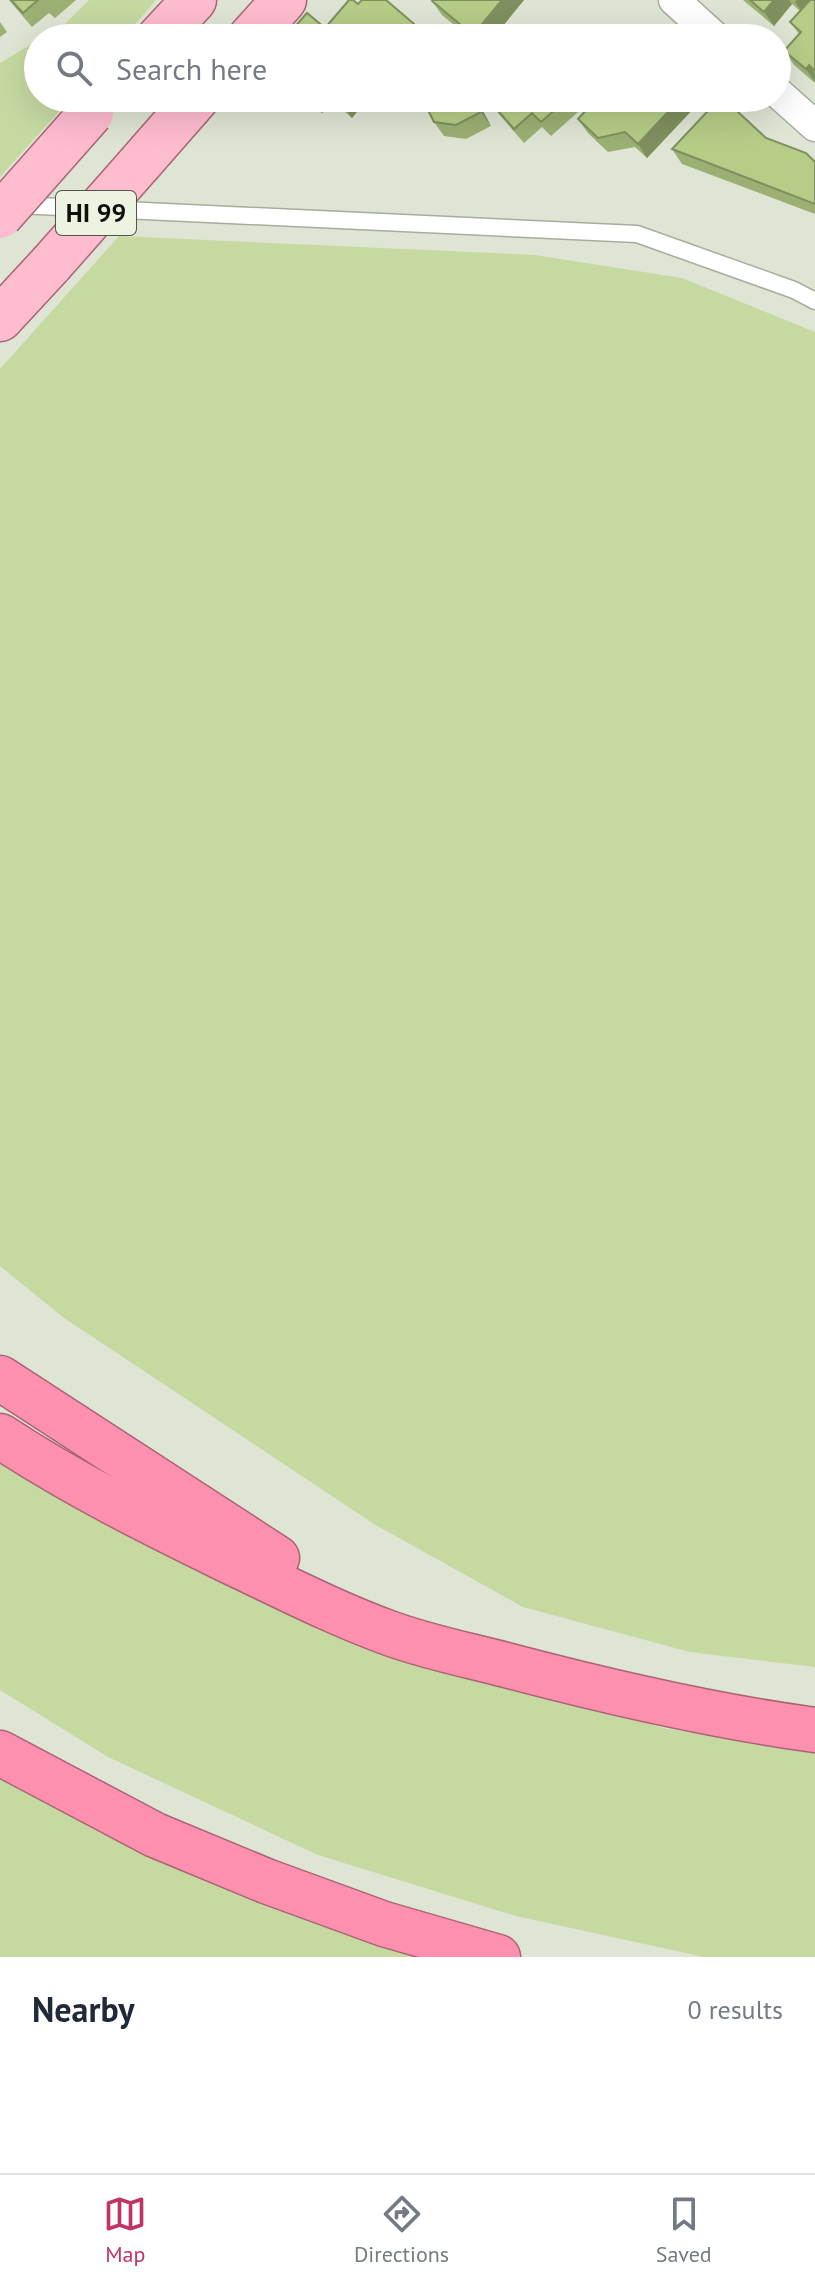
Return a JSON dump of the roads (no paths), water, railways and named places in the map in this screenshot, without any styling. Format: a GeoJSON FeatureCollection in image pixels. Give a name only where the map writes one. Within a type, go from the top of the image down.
{"type":"FeatureCollection","features":[{"type":"Feature","properties":{"kind":"highway"},"geometry":{"type":"LineString","coordinates":[[0,1378],[289,1566],[396,1617],[558,1679]]}},
{"type":"Feature","properties":{"kind":"highway"},"geometry":{"type":"LineString","coordinates":[[0,1436],[48,1467],[178,1536],[299,1595],[391,1634],[558,1679],[764,1723],[815,1730]]}},
{"type":"Feature","properties":{"kind":"highway"},"geometry":{"type":"LineString","coordinates":[[0,1753],[169,1841],[266,1881],[384,1924],[498,1957]]}},
{"type":"Feature","properties":{"kind":"main road"},"geometry":{"type":"LineString","coordinates":[[172,24],[194,0]]}},
{"type":"Feature","properties":{"kind":"main road"},"geometry":{"type":"LineString","coordinates":[[263,24],[284,0]]}},
{"type":"Feature","properties":{"kind":"main road","name":"HI 99"},"geometry":{"type":"LineString","coordinates":[[0,216],[93,112]]}},
{"type":"Feature","properties":{"kind":"main road","name":"HI 99"},"geometry":{"type":"LineString","coordinates":[[0,319],[185,112]]}},
{"type":"Feature","properties":{"kind":"street"},"geometry":{"type":"LineString","coordinates":[[674,0],[701,24]]}},
{"type":"Feature","properties":{"kind":"street"},"geometry":{"type":"LineString","coordinates":[[791,105],[815,126]]}},
{"type":"Feature","properties":{"kind":"lane"},"geometry":{"type":"LineString","coordinates":[[0,204],[637,234],[794,290],[815,301]]}}]}
